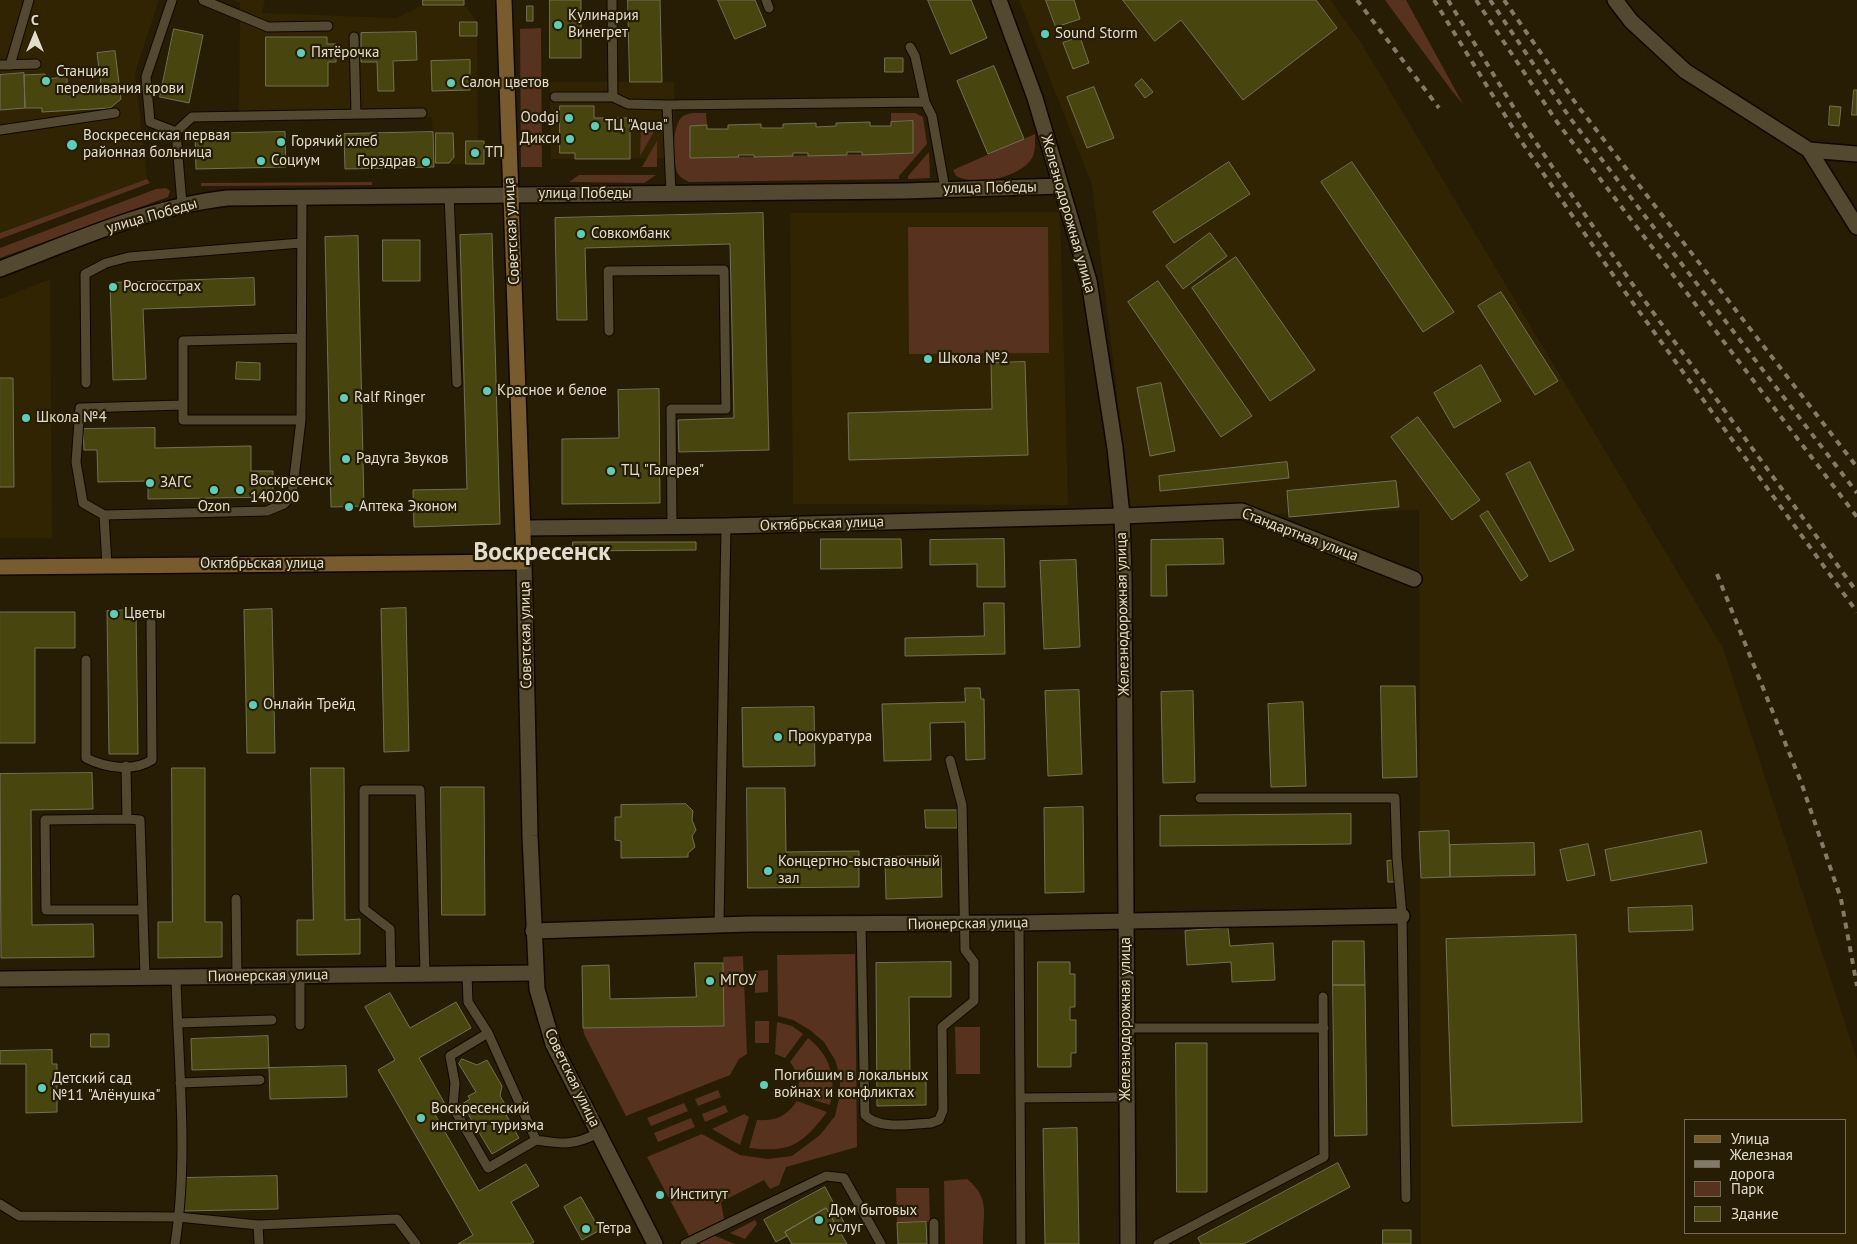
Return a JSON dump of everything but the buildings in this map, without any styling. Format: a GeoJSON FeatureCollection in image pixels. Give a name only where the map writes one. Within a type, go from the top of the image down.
{"type":"FeatureCollection","features":[{"type":"Feature","properties":{"kind":"main road","name":"Советская улица"},"geometry":{"type":"LineString","coordinates":[[504,0],[524,562]]}},
{"type":"Feature","properties":{"kind":"main road","name":"Октябрьская улица"},"geometry":{"type":"LineString","coordinates":[[0,567],[524,562]]}},
{"type":"Feature","properties":{"kind":"street","name":"Железнодорожная улица"},"geometry":{"type":"LineString","coordinates":[[998,0],[1035,98],[1089,281],[1115,448],[1122,516],[1128,1244]]}},
{"type":"Feature","properties":{"kind":"street"},"geometry":{"type":"LineString","coordinates":[[1615,0],[1631,21],[1685,71],[1809,150],[1857,228]]}},
{"type":"Feature","properties":{"kind":"street"},"geometry":{"type":"LineString","coordinates":[[1809,150],[1857,154]]}},
{"type":"Feature","properties":{"kind":"street","name":"улица Победы"},"geometry":{"type":"LineString","coordinates":[[0,269],[101,230],[182,204],[227,198],[1062,186]]}},
{"type":"Feature","properties":{"kind":"street","name":"Стандартная улица"},"geometry":{"type":"LineString","coordinates":[[1122,516],[1242,511],[1414,579]]}},
{"type":"Feature","properties":{"kind":"street","name":"Октябрьская улица"},"geometry":{"type":"LineString","coordinates":[[523,528],[726,526],[1122,516]]}},
{"type":"Feature","properties":{"kind":"street","name":"Советская улица"},"geometry":{"type":"LineString","coordinates":[[524,562],[533,931],[536,973],[542,1011],[553,1044],[655,1244]]}},
{"type":"Feature","properties":{"kind":"street","name":"Пионерская улица"},"geometry":{"type":"LineString","coordinates":[[533,931],[719,925],[965,924],[1402,916]]}},
{"type":"Feature","properties":{"kind":"street","name":"Пионерская улица"},"geometry":{"type":"LineString","coordinates":[[0,979],[536,973]]}},
{"type":"Feature","properties":{"kind":"lane"},"geometry":{"type":"LineString","coordinates":[[10,65],[29,0]]}},
{"type":"Feature","properties":{"kind":"lane"},"geometry":{"type":"LineString","coordinates":[[172,0],[146,77],[150,122],[176,132]]}},
{"type":"Feature","properties":{"kind":"lane"},"geometry":{"type":"LineString","coordinates":[[203,0],[268,27],[328,26]]}},
{"type":"Feature","properties":{"kind":"lane"},"geometry":{"type":"LineString","coordinates":[[612,0],[613,98]]}},
{"type":"Feature","properties":{"kind":"lane"},"geometry":{"type":"LineString","coordinates":[[354,37],[356,114]]}},
{"type":"Feature","properties":{"kind":"lane"},"geometry":{"type":"LineString","coordinates":[[910,47],[915,56],[926,102],[932,116],[945,189]]}},
{"type":"Feature","properties":{"kind":"lane"},"geometry":{"type":"LineString","coordinates":[[0,66],[36,64]]}},
{"type":"Feature","properties":{"kind":"lane"},"geometry":{"type":"LineString","coordinates":[[555,97],[613,98],[628,104],[668,105],[926,102]]}},
{"type":"Feature","properties":{"kind":"lane"},"geometry":{"type":"LineString","coordinates":[[668,105],[671,193]]}},
{"type":"Feature","properties":{"kind":"lane"},"geometry":{"type":"LineString","coordinates":[[0,130],[115,113]]}},
{"type":"Feature","properties":{"kind":"lane"},"geometry":{"type":"LineString","coordinates":[[176,132],[192,117],[422,113]]}},
{"type":"Feature","properties":{"kind":"lane"},"geometry":{"type":"LineString","coordinates":[[176,132],[182,204]]}},
{"type":"Feature","properties":{"kind":"lane"},"geometry":{"type":"LineString","coordinates":[[449,195],[457,383]]}},
{"type":"Feature","properties":{"kind":"lane"},"geometry":{"type":"LineString","coordinates":[[183,405],[80,408],[76,462],[83,503],[104,515],[267,511],[284,504],[292,495],[301,420],[302,197]]}},
{"type":"Feature","properties":{"kind":"lane"},"geometry":{"type":"LineString","coordinates":[[86,383],[85,274],[106,263],[129,257],[301,243]]}},
{"type":"Feature","properties":{"kind":"lane"},"geometry":{"type":"LineString","coordinates":[[609,331],[608,271],[724,270],[726,409],[671,409],[672,526]]}},
{"type":"Feature","properties":{"kind":"lane"},"geometry":{"type":"LineString","coordinates":[[301,338],[183,341],[182,420],[301,420]]}},
{"type":"Feature","properties":{"kind":"lane"},"geometry":{"type":"LineString","coordinates":[[104,515],[107,565]]}},
{"type":"Feature","properties":{"kind":"lane"},"geometry":{"type":"LineString","coordinates":[[719,925],[726,526]]}},
{"type":"Feature","properties":{"kind":"lane"},"geometry":{"type":"LineString","coordinates":[[86,660],[86,758],[102,766],[141,766],[152,760],[151,622]]}},
{"type":"Feature","properties":{"kind":"lane"},"geometry":{"type":"LineString","coordinates":[[861,925],[865,1115],[870,1121],[879,1123],[931,1123],[939,1120],[943,1110],[942,1026],[974,1001],[974,962],[965,950],[962,805],[950,760]]}},
{"type":"Feature","properties":{"kind":"lane"},"geometry":{"type":"LineString","coordinates":[[126,766],[127,819]]}},
{"type":"Feature","properties":{"kind":"lane"},"geometry":{"type":"LineString","coordinates":[[391,974],[390,929],[364,910],[364,790],[420,790],[424,974]]}},
{"type":"Feature","properties":{"kind":"lane"},"geometry":{"type":"LineString","coordinates":[[1200,798],[1395,798],[1397,858],[1402,916],[1406,1198]]}},
{"type":"Feature","properties":{"kind":"lane"},"geometry":{"type":"LineString","coordinates":[[142,910],[46,910],[45,820],[140,820],[144,977]]}},
{"type":"Feature","properties":{"kind":"lane"},"geometry":{"type":"LineString","coordinates":[[236,899],[237,976]]}},
{"type":"Feature","properties":{"kind":"lane"},"geometry":{"type":"LineString","coordinates":[[1020,923],[1021,1244]]}},
{"type":"Feature","properties":{"kind":"lane"},"geometry":{"type":"LineString","coordinates":[[467,974],[468,1002],[488,1033],[536,1140]]}},
{"type":"Feature","properties":{"kind":"lane"},"geometry":{"type":"LineString","coordinates":[[300,976],[300,1025]]}},
{"type":"Feature","properties":{"kind":"lane"},"geometry":{"type":"LineString","coordinates":[[175,1244],[178,1217],[180,1083],[176,977]]}},
{"type":"Feature","properties":{"kind":"lane"},"geometry":{"type":"LineString","coordinates":[[1158,1244],[1324,1157],[1323,997]]}},
{"type":"Feature","properties":{"kind":"lane"},"geometry":{"type":"LineString","coordinates":[[178,1023],[272,1020]]}},
{"type":"Feature","properties":{"kind":"lane"},"geometry":{"type":"LineString","coordinates":[[1126,1028],[1324,1028]]}},
{"type":"Feature","properties":{"kind":"lane"},"geometry":{"type":"LineString","coordinates":[[488,1033],[450,1056],[455,1083],[453,1107],[488,1168],[536,1140],[560,1144],[580,1142],[598,1133]]}},
{"type":"Feature","properties":{"kind":"lane"},"geometry":{"type":"LineString","coordinates":[[180,1083],[260,1080]]}},
{"type":"Feature","properties":{"kind":"lane"},"geometry":{"type":"LineString","coordinates":[[1020,1098],[1126,1097]]}},
{"type":"Feature","properties":{"kind":"lane"},"geometry":{"type":"LineString","coordinates":[[685,1244],[826,1176],[844,1178],[881,1244]]}},
{"type":"Feature","properties":{"kind":"lane"},"geometry":{"type":"LineString","coordinates":[[0,1204],[19,1216],[178,1217],[258,1225],[397,1219],[416,1244]]}},
{"type":"Feature","properties":{"kind":"lane"},"geometry":{"type":"LineString","coordinates":[[934,1223],[934,1244]]}},
{"type":"Feature","properties":{"kind":"lane"},"geometry":{"type":"LineString","coordinates":[[258,1225],[259,1244]]}},
{"type":"Feature","properties":{"kind":"shaded area","name":"Воскресенская первая районная больница"},"geometry":{"type":"Polygon","coordinates":[[[0,0],[159,0],[135,73],[147,179],[0,233],[0,0]]]}},
{"type":"Feature","properties":{"kind":"shaded area"},"geometry":{"type":"Polygon","coordinates":[[[234,0],[265,0],[262,13],[396,18],[423,5],[464,5],[477,22],[478,141],[484,141],[484,164],[434,164],[432,117],[239,119],[240,3],[234,0]]]}},
{"type":"Feature","properties":{"kind":"shaded area"},"geometry":{"type":"Polygon","coordinates":[[[1019,0],[1330,0],[1360,41],[1723,648],[1857,1060],[1857,1244],[1421,1244],[1419,510],[1132,518],[1092,185],[1019,0]]]}},
{"type":"Feature","properties":{"kind":"shaded area"},"geometry":{"type":"Polygon","coordinates":[[[550,82],[674,82],[675,158],[551,159],[550,82]]]}},
{"type":"Feature","properties":{"kind":"shaded area","name":"Школа №2"},"geometry":{"type":"Polygon","coordinates":[[[1060,212],[1068,505],[793,504],[790,213],[1060,212]]]}},
{"type":"Feature","properties":{"kind":"shaded area","name":"Школа №4"},"geometry":{"type":"Polygon","coordinates":[[[50,279],[52,538],[0,538],[0,299],[50,279]]]}},
{"type":"Feature","properties":{"kind":"green space"},"geometry":{"type":"Polygon","coordinates":[[[1385,0],[1406,0],[1463,104],[1452,91],[1385,0]]]}},
{"type":"Feature","properties":{"kind":"green space"},"geometry":{"type":"Polygon","coordinates":[[[541,28],[542,167],[521,167],[520,29],[541,28]]]}},
{"type":"Feature","properties":{"kind":"green space"},"geometry":{"type":"Polygon","coordinates":[[[694,113],[706,113],[707,125],[690,126],[691,158],[913,153],[913,121],[891,122],[891,113],[915,113],[923,117],[927,144],[899,176],[899,179],[689,182],[681,177],[676,169],[674,156],[675,133],[679,120],[683,116],[694,113]]]}},
{"type":"Feature","properties":{"kind":"green space"},"geometry":{"type":"Polygon","coordinates":[[[641,124],[655,124],[655,130],[640,156],[641,124]]]}},
{"type":"Feature","properties":{"kind":"green space"},"geometry":{"type":"Polygon","coordinates":[[[1035,134],[1035,148],[1032,158],[1015,172],[994,179],[973,180],[956,176],[953,170],[1035,134]]]}},
{"type":"Feature","properties":{"kind":"green space"},"geometry":{"type":"Polygon","coordinates":[[[657,141],[657,167],[642,167],[657,141]]]}},
{"type":"Feature","properties":{"kind":"green space"},"geometry":{"type":"Polygon","coordinates":[[[929,152],[930,178],[908,179],[908,176],[929,152]]]}},
{"type":"Feature","properties":{"kind":"green space"},"geometry":{"type":"Polygon","coordinates":[[[579,175],[656,175],[644,183],[569,182],[579,175]]]}},
{"type":"Feature","properties":{"kind":"green space"},"geometry":{"type":"Polygon","coordinates":[[[147,179],[150,183],[0,239],[0,233],[147,179]]]}},
{"type":"Feature","properties":{"kind":"green space"},"geometry":{"type":"Polygon","coordinates":[[[372,182],[372,185],[201,186],[201,183],[372,182]]]}},
{"type":"Feature","properties":{"kind":"green space"},"geometry":{"type":"Polygon","coordinates":[[[166,188],[170,191],[168,197],[0,258],[0,248],[156,189],[166,188]]]}},
{"type":"Feature","properties":{"kind":"green space"},"geometry":{"type":"Polygon","coordinates":[[[908,227],[1048,227],[1049,353],[909,354],[908,227]]]}},
{"type":"Feature","properties":{"kind":"green space"},"geometry":{"type":"Polygon","coordinates":[[[855,954],[857,1147],[786,1167],[779,1185],[770,1189],[764,1180],[721,1202],[724,1219],[689,1236],[647,1157],[702,1134],[740,1155],[768,1159],[792,1156],[820,1135],[835,1116],[840,1095],[840,1076],[835,1060],[824,1042],[810,1030],[793,1020],[778,1016],[777,955],[855,954]]]}},
{"type":"Feature","properties":{"kind":"green space"},"geometry":{"type":"Polygon","coordinates":[[[743,956],[747,1054],[739,1059],[730,1075],[626,1116],[584,1034],[583,1028],[724,1026],[723,957],[743,956]]]}},
{"type":"Feature","properties":{"kind":"green space"},"geometry":{"type":"Polygon","coordinates":[[[768,970],[768,992],[755,993],[755,971],[768,970]]]}},
{"type":"Feature","properties":{"kind":"green space"},"geometry":{"type":"Polygon","coordinates":[[[755,1021],[769,1021],[769,1043],[755,1043],[755,1021]]]}},
{"type":"Feature","properties":{"kind":"green space"},"geometry":{"type":"Polygon","coordinates":[[[777,1022],[792,1026],[803,1034],[785,1058],[775,1054],[777,1022]]]}},
{"type":"Feature","properties":{"kind":"green space"},"geometry":{"type":"Polygon","coordinates":[[[955,1027],[980,1027],[980,1074],[956,1074],[955,1027]]]}},
{"type":"Feature","properties":{"kind":"green space"},"geometry":{"type":"Polygon","coordinates":[[[808,1038],[822,1052],[830,1068],[833,1086],[830,1105],[798,1095],[798,1077],[790,1062],[808,1038]]]}},
{"type":"Feature","properties":{"kind":"green space"},"geometry":{"type":"Polygon","coordinates":[[[718,1090],[721,1097],[698,1106],[695,1099],[718,1090]]]}},
{"type":"Feature","properties":{"kind":"green space"},"geometry":{"type":"Polygon","coordinates":[[[797,1101],[827,1112],[810,1132],[794,1144],[785,1148],[775,1149],[749,1148],[757,1120],[769,1120],[780,1117],[789,1111],[797,1101]]]}},
{"type":"Feature","properties":{"kind":"green space"},"geometry":{"type":"Polygon","coordinates":[[[684,1103],[688,1111],[651,1126],[647,1118],[684,1103]]]}},
{"type":"Feature","properties":{"kind":"green space"},"geometry":{"type":"Polygon","coordinates":[[[725,1105],[728,1112],[705,1122],[702,1114],[725,1105]]]}},
{"type":"Feature","properties":{"kind":"green space"},"geometry":{"type":"Polygon","coordinates":[[[744,1114],[749,1117],[740,1145],[712,1129],[744,1114]]]}},
{"type":"Feature","properties":{"kind":"green space"},"geometry":{"type":"Polygon","coordinates":[[[691,1118],[695,1127],[658,1142],[654,1133],[691,1118]]]}},
{"type":"Feature","properties":{"kind":"green space"},"geometry":{"type":"Polygon","coordinates":[[[967,1179],[975,1186],[983,1201],[983,1244],[945,1244],[944,1181],[967,1179]]]}},
{"type":"Feature","properties":{"kind":"green space"},"geometry":{"type":"Polygon","coordinates":[[[896,1188],[929,1188],[930,1222],[897,1223],[896,1188]]]}},
{"type":"Feature","properties":{"kind":"green space"},"geometry":{"type":"Polygon","coordinates":[[[755,1220],[757,1224],[745,1239],[730,1233],[755,1220]]]}},
{"type":"Feature","properties":{"kind":"green space"},"geometry":{"type":"Polygon","coordinates":[[[713,1235],[735,1244],[695,1244],[713,1235]]]}},
{"type":"Feature","properties":{"kind":"railway"},"geometry":{"type":"LineString","coordinates":[[1357,0],[1439,108]]}},
{"type":"Feature","properties":{"kind":"railway"},"geometry":{"type":"LineString","coordinates":[[1434,0],[1519,138],[1620,285],[1857,612]]}},
{"type":"Feature","properties":{"kind":"railway"},"geometry":{"type":"LineString","coordinates":[[1448,0],[1528,131],[1631,282],[1857,592]]}},
{"type":"Feature","properties":{"kind":"railway"},"geometry":{"type":"LineString","coordinates":[[1476,0],[1557,122],[1857,517]]}},
{"type":"Feature","properties":{"kind":"railway"},"geometry":{"type":"LineString","coordinates":[[1490,0],[1570,118],[1857,493]]}},
{"type":"Feature","properties":{"kind":"railway"},"geometry":{"type":"LineString","coordinates":[[1504,0],[1577,105],[1857,467]]}},
{"type":"Feature","properties":{"kind":"railway"},"geometry":{"type":"LineString","coordinates":[[1717,574],[1801,782],[1841,899],[1857,986]]}},
{"type":"Feature","properties":{"kind":"place","name":"Кулинария Винегрет"},"geometry":{"type":"Point","coordinates":[558,25]}},
{"type":"Feature","properties":{"kind":"place","name":"Sound Storm"},"geometry":{"type":"Point","coordinates":[1045,34]}},
{"type":"Feature","properties":{"kind":"place","name":"Пятёрочка"},"geometry":{"type":"Point","coordinates":[301,53]}},
{"type":"Feature","properties":{"kind":"place","name":"Станция переливания крови"},"geometry":{"type":"Point","coordinates":[46,81]}},
{"type":"Feature","properties":{"kind":"place","name":"Салон цветов"},"geometry":{"type":"Point","coordinates":[451,83]}},
{"type":"Feature","properties":{"kind":"place","name":"Oodgi"},"geometry":{"type":"Point","coordinates":[569,118]}},
{"type":"Feature","properties":{"kind":"place","name":"ТЦ \"Aqua\""},"geometry":{"type":"Point","coordinates":[595,126]}},
{"type":"Feature","properties":{"kind":"place","name":"Дикси"},"geometry":{"type":"Point","coordinates":[570,139]}},
{"type":"Feature","properties":{"kind":"place","name":"Горячий хлеб"},"geometry":{"type":"Point","coordinates":[281,142]}},
{"type":"Feature","properties":{"kind":"place","name":"Воскресенская первая районная больница"},"geometry":{"type":"Point","coordinates":[72,145]}},
{"type":"Feature","properties":{"kind":"place","name":"ТП"},"geometry":{"type":"Point","coordinates":[475,153]}},
{"type":"Feature","properties":{"kind":"place","name":"Социум"},"geometry":{"type":"Point","coordinates":[261,161]}},
{"type":"Feature","properties":{"kind":"place","name":"Горздрав"},"geometry":{"type":"Point","coordinates":[426,162]}},
{"type":"Feature","properties":{"kind":"place","name":"Совкомбанк"},"geometry":{"type":"Point","coordinates":[581,234]}},
{"type":"Feature","properties":{"kind":"place","name":"Росгосстрах"},"geometry":{"type":"Point","coordinates":[113,287]}},
{"type":"Feature","properties":{"kind":"place","name":"Школа №2"},"geometry":{"type":"Point","coordinates":[928,359]}},
{"type":"Feature","properties":{"kind":"place","name":"Красное и белое"},"geometry":{"type":"Point","coordinates":[487,391]}},
{"type":"Feature","properties":{"kind":"place","name":"Ralf Ringer"},"geometry":{"type":"Point","coordinates":[344,398]}},
{"type":"Feature","properties":{"kind":"place","name":"Школа №4"},"geometry":{"type":"Point","coordinates":[26,418]}},
{"type":"Feature","properties":{"kind":"place","name":"Радуга Звуков"},"geometry":{"type":"Point","coordinates":[346,459]}},
{"type":"Feature","properties":{"kind":"place","name":"ТЦ \"Галерея\""},"geometry":{"type":"Point","coordinates":[611,471]}},
{"type":"Feature","properties":{"kind":"place","name":"ЗАГС"},"geometry":{"type":"Point","coordinates":[150,483]}},
{"type":"Feature","properties":{"kind":"place","name":"Ozon"},"geometry":{"type":"Point","coordinates":[214,490]}},
{"type":"Feature","properties":{"kind":"place","name":"Воскресенск 140200"},"geometry":{"type":"Point","coordinates":[240,490]}},
{"type":"Feature","properties":{"kind":"place","name":"Аптека Эконом"},"geometry":{"type":"Point","coordinates":[349,507]}},
{"type":"Feature","properties":{"kind":"place","name":"Цветы"},"geometry":{"type":"Point","coordinates":[114,614]}},
{"type":"Feature","properties":{"kind":"place","name":"Онлайн Трейд"},"geometry":{"type":"Point","coordinates":[253,705]}},
{"type":"Feature","properties":{"kind":"place","name":"Прокуратура"},"geometry":{"type":"Point","coordinates":[778,737]}},
{"type":"Feature","properties":{"kind":"place","name":"Концертно-выставочный зал"},"geometry":{"type":"Point","coordinates":[768,871]}},
{"type":"Feature","properties":{"kind":"place","name":"МГОУ"},"geometry":{"type":"Point","coordinates":[710,981]}},
{"type":"Feature","properties":{"kind":"place","name":"Погибшим в локальных войнах и конфликтах"},"geometry":{"type":"Point","coordinates":[764,1085]}},
{"type":"Feature","properties":{"kind":"place","name":"Детский сад №11 \"Алёнушка\""},"geometry":{"type":"Point","coordinates":[42,1088]}},
{"type":"Feature","properties":{"kind":"place","name":"Воскресенский институт туризма"},"geometry":{"type":"Point","coordinates":[421,1118]}},
{"type":"Feature","properties":{"kind":"place","name":"Институт"},"geometry":{"type":"Point","coordinates":[660,1195]}},
{"type":"Feature","properties":{"kind":"place","name":"Дом бытовых услуг"},"geometry":{"type":"Point","coordinates":[819,1220]}},
{"type":"Feature","properties":{"kind":"place","name":"Тетра"},"geometry":{"type":"Point","coordinates":[586,1229]}},
{"type":"Feature","properties":{"kind":"district","name":"Воскресенск"},"geometry":{"type":"Point","coordinates":[542,553]}}]}
